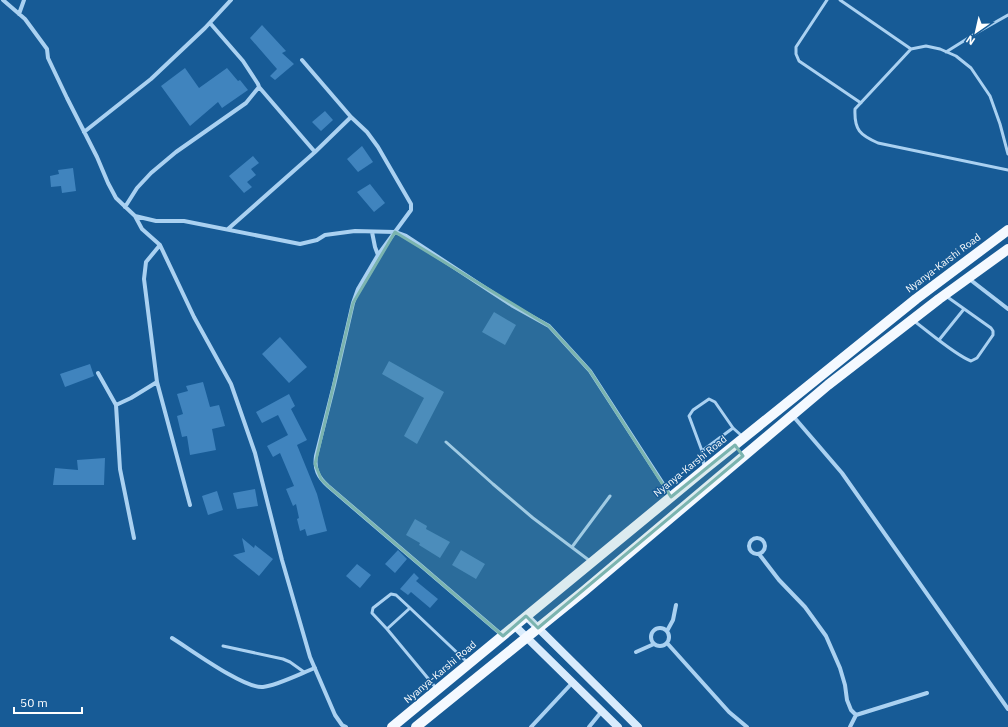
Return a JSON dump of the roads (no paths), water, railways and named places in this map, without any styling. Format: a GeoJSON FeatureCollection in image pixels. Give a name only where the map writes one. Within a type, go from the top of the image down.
{"type":"FeatureCollection","features":[{"type":"Feature","properties":{"kind":"main road","name":"Nyanya-Karshi Road"},"geometry":{"type":"LineString","coordinates":[[392,727],[705,469],[916,299],[1008,230]]}},
{"type":"Feature","properties":{"kind":"main road"},"geometry":{"type":"LineString","coordinates":[[417,727],[538,628],[828,385],[944,295],[1008,249]]}},
{"type":"Feature","properties":{"kind":"main road"},"geometry":{"type":"LineString","coordinates":[[735,445],[743,456]]}},
{"type":"Feature","properties":{"kind":"street"},"geometry":{"type":"LineString","coordinates":[[3,0],[25,19],[47,49],[48,58],[113,193],[116,198],[135,216],[142,228],[160,245],[194,317],[231,384],[255,453],[282,560],[310,657],[334,715],[342,725],[346,727]]}},
{"type":"Feature","properties":{"kind":"street"},"geometry":{"type":"LineString","coordinates":[[19,14],[24,0]]}},
{"type":"Feature","properties":{"kind":"street"},"geometry":{"type":"LineString","coordinates":[[84,132],[151,79],[210,23],[231,0]]}},
{"type":"Feature","properties":{"kind":"street"},"geometry":{"type":"LineString","coordinates":[[210,23],[242,60],[258,84],[259,88],[315,152]]}},
{"type":"Feature","properties":{"kind":"street"},"geometry":{"type":"LineString","coordinates":[[302,60],[351,117],[367,132],[378,147],[411,204],[411,210],[378,256],[358,289],[353,303],[316,456],[315,464],[317,472],[328,486],[407,552],[502,636]]}},
{"type":"Feature","properties":{"kind":"street"},"geometry":{"type":"LineString","coordinates":[[125,207],[137,188],[151,174],[176,152],[246,103],[259,88]]}},
{"type":"Feature","properties":{"kind":"street"},"geometry":{"type":"LineString","coordinates":[[228,229],[315,152],[351,117]]}},
{"type":"Feature","properties":{"kind":"street"},"geometry":{"type":"LineString","coordinates":[[135,216],[156,221],[184,222],[228,229],[300,244],[317,240],[332,233],[355,231],[395,232],[406,236],[513,306],[549,326],[590,371],[671,497]]}},
{"type":"Feature","properties":{"kind":"street"},"geometry":{"type":"LineString","coordinates":[[372,232],[378,256]]}},
{"type":"Feature","properties":{"kind":"street"},"geometry":{"type":"LineString","coordinates":[[160,245],[146,262],[144,279],[157,382],[190,505]]}},
{"type":"Feature","properties":{"kind":"street"},"geometry":{"type":"LineString","coordinates":[[968,278],[1008,308]]}},
{"type":"Feature","properties":{"kind":"street"},"geometry":{"type":"LineString","coordinates":[[98,373],[116,405],[120,469],[134,538]]}},
{"type":"Feature","properties":{"kind":"street"},"geometry":{"type":"LineString","coordinates":[[116,405],[131,398],[157,382]]}},
{"type":"Feature","properties":{"kind":"street"},"geometry":{"type":"LineString","coordinates":[[792,415],[842,473],[1008,709]]}},
{"type":"Feature","properties":{"kind":"street"},"geometry":{"type":"LineString","coordinates":[[759,554],[779,580],[805,607],[826,636],[840,668],[849,705],[851,710],[856,715]]}},
{"type":"Feature","properties":{"kind":"street"},"geometry":{"type":"LineString","coordinates":[[667,631],[671,625],[676,605]]}},
{"type":"Feature","properties":{"kind":"street"},"geometry":{"type":"LineString","coordinates":[[526,616],[638,727]]}},
{"type":"Feature","properties":{"kind":"street"},"geometry":{"type":"LineString","coordinates":[[515,626],[618,727]]}},
{"type":"Feature","properties":{"kind":"street"},"geometry":{"type":"LineString","coordinates":[[667,631],[659,628],[654,631],[651,636],[652,642],[659,647],[668,643]]}},
{"type":"Feature","properties":{"kind":"street"},"geometry":{"type":"LineString","coordinates":[[667,631],[669,637],[668,643]]}},
{"type":"Feature","properties":{"kind":"street"},"geometry":{"type":"LineString","coordinates":[[172,638],[236,679],[250,686],[263,687],[315,668]]}},
{"type":"Feature","properties":{"kind":"street"},"geometry":{"type":"LineString","coordinates":[[668,643],[729,712],[747,727]]}},
{"type":"Feature","properties":{"kind":"street"},"geometry":{"type":"LineString","coordinates":[[636,652],[654,644]]}},
{"type":"Feature","properties":{"kind":"street"},"geometry":{"type":"LineString","coordinates":[[531,727],[573,682]]}},
{"type":"Feature","properties":{"kind":"street"},"geometry":{"type":"LineString","coordinates":[[850,727],[856,715],[927,693]]}},
{"type":"Feature","properties":{"kind":"street"},"geometry":{"type":"LineString","coordinates":[[589,727],[602,711]]}},
{"type":"Feature","properties":{"kind":"lane"},"geometry":{"type":"LineString","coordinates":[[827,0],[796,47],[796,54],[799,61],[861,103]]}},
{"type":"Feature","properties":{"kind":"lane"},"geometry":{"type":"LineString","coordinates":[[840,0],[911,49]]}},
{"type":"Feature","properties":{"kind":"lane"},"geometry":{"type":"LineString","coordinates":[[946,52],[1008,15]]}},
{"type":"Feature","properties":{"kind":"lane"},"geometry":{"type":"LineString","coordinates":[[1008,154],[1000,124],[990,96],[971,68],[956,56],[926,46],[911,49],[855,109],[854,119],[856,128],[865,137],[878,143],[1008,170]]}},
{"type":"Feature","properties":{"kind":"lane"},"geometry":{"type":"LineString","coordinates":[[912,320],[965,358],[971,360],[977,358],[993,335],[993,331],[991,328],[944,295]]}},
{"type":"Feature","properties":{"kind":"lane"},"geometry":{"type":"LineString","coordinates":[[939,340],[964,309]]}},
{"type":"Feature","properties":{"kind":"lane"},"geometry":{"type":"LineString","coordinates":[[705,469],[702,451],[689,416],[693,410],[710,399],[715,402],[733,428],[744,438]]}},
{"type":"Feature","properties":{"kind":"lane"},"geometry":{"type":"LineString","coordinates":[[702,451],[733,428]]}},
{"type":"Feature","properties":{"kind":"lane"},"geometry":{"type":"LineString","coordinates":[[446,442],[533,518],[592,562]]}},
{"type":"Feature","properties":{"kind":"lane"},"geometry":{"type":"LineString","coordinates":[[572,547],[610,496]]}},
{"type":"Feature","properties":{"kind":"lane"},"geometry":{"type":"LineString","coordinates":[[437,690],[372,612],[373,608],[391,594],[396,595],[468,664]]}},
{"type":"Feature","properties":{"kind":"lane"},"geometry":{"type":"LineString","coordinates":[[387,629],[410,608]]}},
{"type":"Feature","properties":{"kind":"lane"},"geometry":{"type":"LineString","coordinates":[[223,646],[283,659],[304,672]]}}]}
